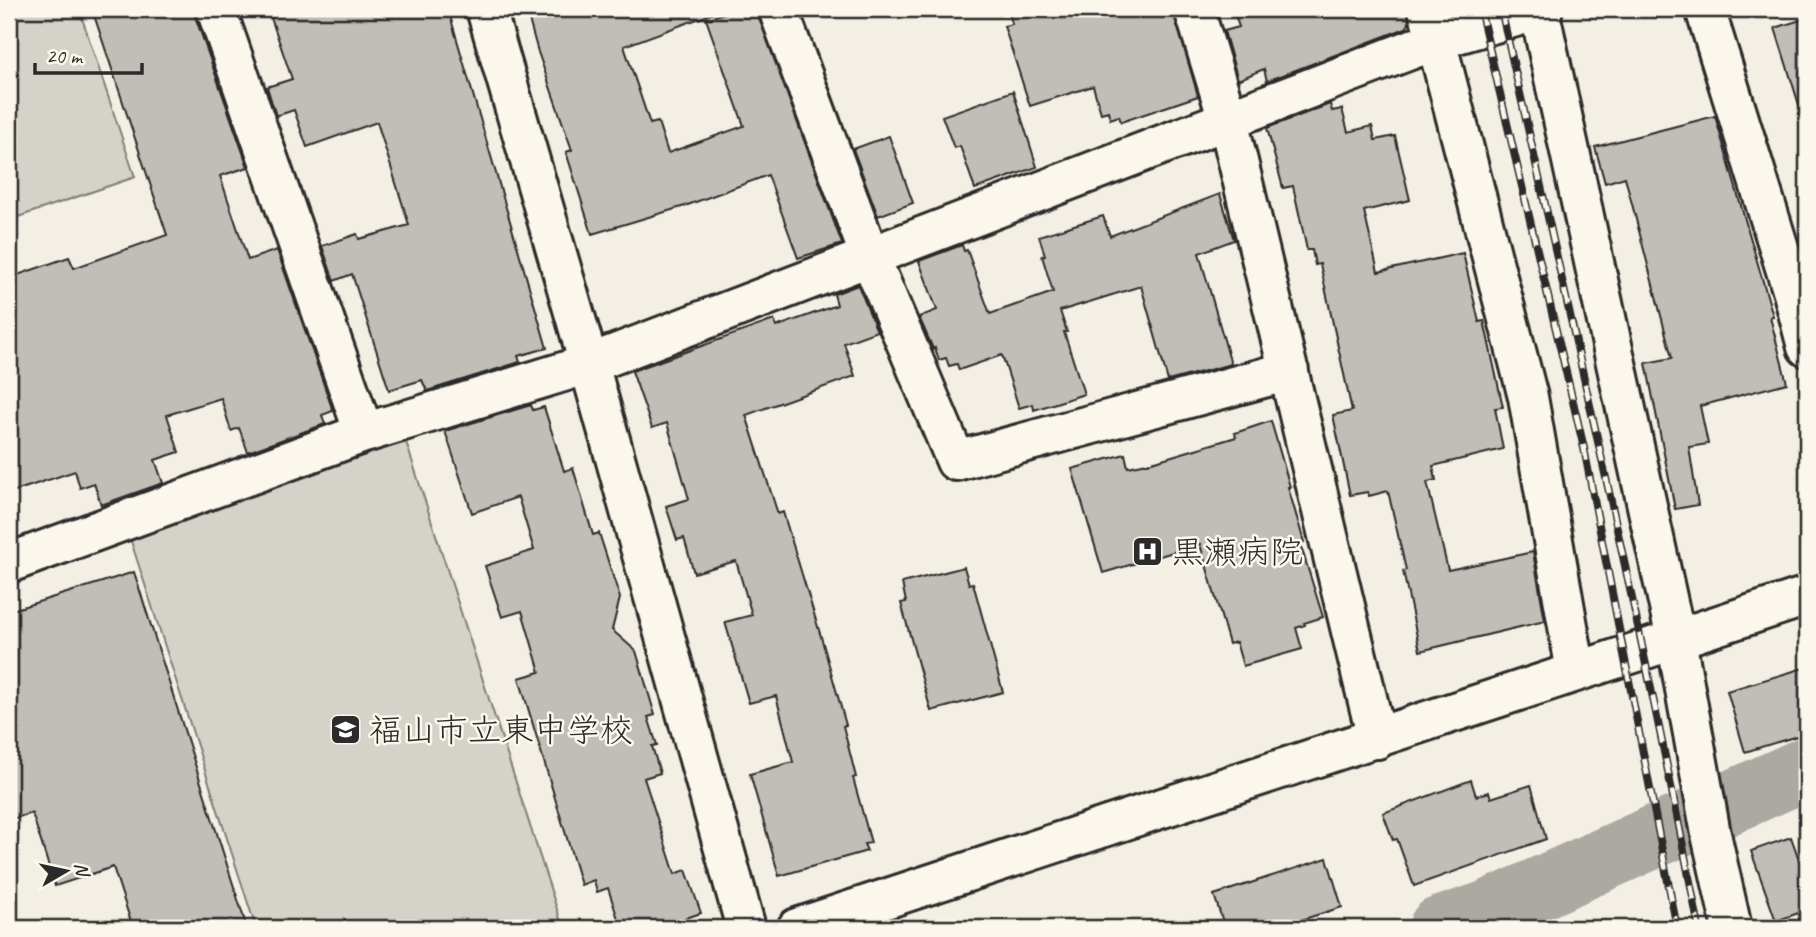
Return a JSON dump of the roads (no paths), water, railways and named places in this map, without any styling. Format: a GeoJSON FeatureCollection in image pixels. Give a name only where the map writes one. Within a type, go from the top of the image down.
{"type":"FeatureCollection","features":[{"type":"Feature","properties":{"kind":"street"},"geometry":{"type":"LineString","coordinates":[[216,9],[364,433]]}},
{"type":"Feature","properties":{"kind":"street"},"geometry":{"type":"LineString","coordinates":[[486,9],[589,364],[746,928]]}},
{"type":"Feature","properties":{"kind":"street"},"geometry":{"type":"LineString","coordinates":[[778,9],[870,257],[956,461],[1289,370]]}},
{"type":"Feature","properties":{"kind":"street"},"geometry":{"type":"LineString","coordinates":[[1194,9],[1228,120],[1377,739]]}},
{"type":"Feature","properties":{"kind":"street"},"geometry":{"type":"LineString","coordinates":[[9,563],[364,433],[589,364],[1228,120],[1432,24],[1541,9],[1676,639],[1711,834],[1732,928]]}},
{"type":"Feature","properties":{"kind":"street"},"geometry":{"type":"LineString","coordinates":[[1705,9],[1800,290],[1807,347]]}},
{"type":"Feature","properties":{"kind":"street"},"geometry":{"type":"LineString","coordinates":[[1432,24],[1528,397],[1576,672]]}},
{"type":"Feature","properties":{"kind":"street"},"geometry":{"type":"LineString","coordinates":[[797,928],[1807,596]]}},
{"type":"Feature","properties":{"kind":"waterway"},"geometry":{"type":"LineString","coordinates":[[1440,928],[1485,913],[1807,768]]}},
{"type":"Feature","properties":{"kind":"railway"},"geometry":{"type":"LineString","coordinates":[[1480,9],[1584,448],[1677,928]]}},
{"type":"Feature","properties":{"kind":"railway"},"geometry":{"type":"LineString","coordinates":[[1501,9],[1629,583],[1699,928]]}},
{"type":"Feature","properties":{"kind":"place","name":"黒瀬病院"},"geometry":{"type":"Point","coordinates":[1148,552]}},
{"type":"Feature","properties":{"kind":"place","name":"福山市立東中学校"},"geometry":{"type":"Point","coordinates":[346,730]}}]}
